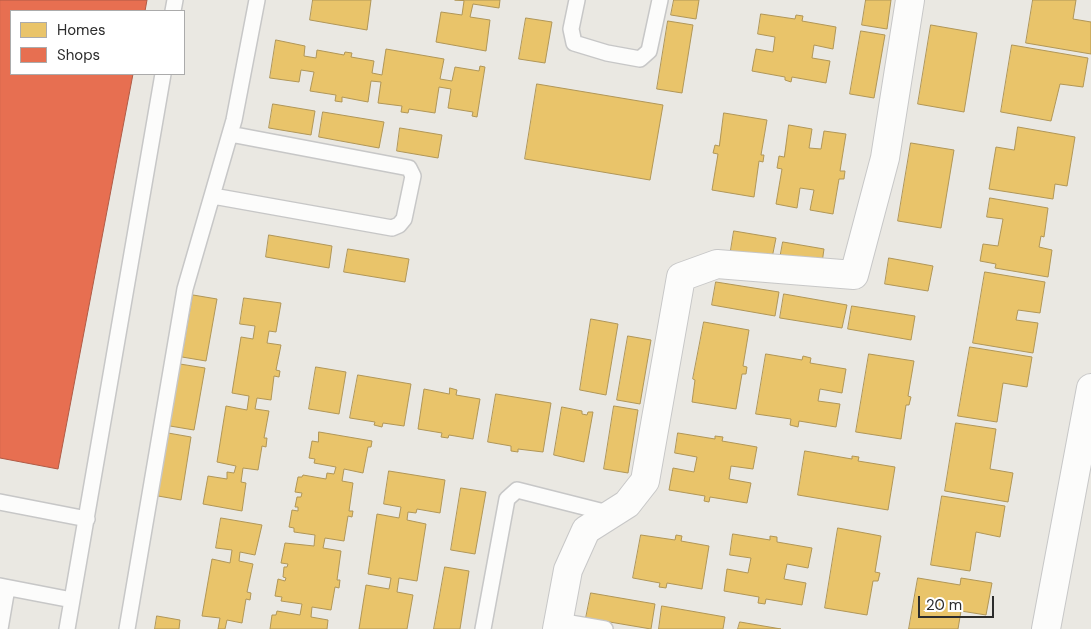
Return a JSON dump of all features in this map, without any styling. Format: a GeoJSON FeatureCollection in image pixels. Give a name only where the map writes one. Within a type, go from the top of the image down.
{"type":"FeatureCollection","features":[{"type":"Feature","properties":{"kind":"street"},"geometry":{"type":"LineString","coordinates":[[558,625],[568,570],[586,530],[627,504],[645,481],[681,277],[717,264],[854,275],[885,158],[910,0]]}},
{"type":"Feature","properties":{"kind":"street"},"geometry":{"type":"LineString","coordinates":[[1046,629],[1091,388]]}},
{"type":"Feature","properties":{"kind":"lane"},"geometry":{"type":"LineString","coordinates":[[127,629],[185,289],[230,134],[257,0]]}},
{"type":"Feature","properties":{"kind":"lane"},"geometry":{"type":"LineString","coordinates":[[577,0],[572,30],[574,43],[607,53],[640,59],[649,51],[660,0]]}},
{"type":"Feature","properties":{"kind":"lane"},"geometry":{"type":"LineString","coordinates":[[67,629],[163,75]]}},
{"type":"Feature","properties":{"kind":"lane"},"geometry":{"type":"LineString","coordinates":[[213,196],[392,228],[400,225],[404,219],[413,176],[409,168],[230,134]]}},
{"type":"Feature","properties":{"kind":"lane"},"geometry":{"type":"LineString","coordinates":[[484,629],[507,499],[517,490],[612,514]]}},
{"type":"Feature","properties":{"kind":"lane"},"geometry":{"type":"LineString","coordinates":[[0,502],[87,519]]}},
{"type":"Feature","properties":{"kind":"lane"},"geometry":{"type":"LineString","coordinates":[[0,629],[4,587],[72,600]]}},
{"type":"Feature","properties":{"kind":"lane"},"geometry":{"type":"LineString","coordinates":[[558,625],[605,629]]}},
{"type":"Feature","properties":{"kind":"building: Homes"},"geometry":{"type":"Polygon","coordinates":[[[313,0],[371,0],[367,30],[310,20],[313,0]]]}},
{"type":"Feature","properties":{"kind":"building: Homes"},"geometry":{"type":"Polygon","coordinates":[[[455,0],[500,0],[499,8],[473,4],[470,17],[490,20],[486,51],[436,42],[441,12],[462,15],[464,1],[455,0]]]}},
{"type":"Feature","properties":{"kind":"building: Homes"},"geometry":{"type":"Polygon","coordinates":[[[674,0],[699,0],[696,19],[671,15],[674,0]]]}},
{"type":"Feature","properties":{"kind":"building: Homes"},"geometry":{"type":"Polygon","coordinates":[[[866,0],[891,0],[887,29],[862,25],[866,0]]]}},
{"type":"Feature","properties":{"kind":"building: Homes"},"geometry":{"type":"Polygon","coordinates":[[[1033,0],[1076,0],[1073,19],[1091,22],[1091,54],[1026,43],[1033,0]]]}},
{"type":"Feature","properties":{"kind":"building: Homes"},"geometry":{"type":"Polygon","coordinates":[[[761,14],[795,19],[796,15],[803,16],[802,21],[836,27],[833,49],[814,45],[812,58],[830,61],[826,83],[792,77],[791,82],[785,80],[785,77],[752,71],[756,49],[773,52],[775,37],[758,34],[761,14]]]}},
{"type":"Feature","properties":{"kind":"building: Homes"},"geometry":{"type":"Polygon","coordinates":[[[526,18],[552,22],[545,63],[519,59],[526,18]]]}},
{"type":"Feature","properties":{"kind":"building: Homes"},"geometry":{"type":"Polygon","coordinates":[[[668,21],[693,25],[682,93],[657,89],[668,21]]]}},
{"type":"Feature","properties":{"kind":"building: Homes"},"geometry":{"type":"Polygon","coordinates":[[[931,25],[977,33],[964,112],[918,104],[931,25]]]}},
{"type":"Feature","properties":{"kind":"building: Homes"},"geometry":{"type":"Polygon","coordinates":[[[861,31],[885,35],[874,98],[850,94],[861,31]]]}},
{"type":"Feature","properties":{"kind":"building: Homes"},"geometry":{"type":"Polygon","coordinates":[[[276,40],[305,46],[304,56],[316,58],[317,50],[344,55],[345,52],[352,53],[351,57],[374,61],[372,73],[382,75],[386,49],[444,59],[440,79],[452,81],[455,67],[479,71],[480,66],[485,67],[477,117],[472,116],[473,112],[448,108],[451,89],[439,87],[435,113],[409,109],[408,113],[401,112],[402,106],[378,103],[381,82],[371,81],[368,102],[342,97],[342,102],[335,101],[336,95],[310,91],[314,72],[301,70],[299,82],[270,78],[276,40]]]}},
{"type":"Feature","properties":{"kind":"building: Homes"},"geometry":{"type":"Polygon","coordinates":[[[1012,45],[1088,58],[1083,87],[1060,84],[1051,121],[1001,112],[1012,45]]]}},
{"type":"Feature","properties":{"kind":"building: Homes"},"geometry":{"type":"Polygon","coordinates":[[[537,84],[663,105],[650,180],[525,159],[537,84]]]}},
{"type":"Feature","properties":{"kind":"building: Homes"},"geometry":{"type":"Polygon","coordinates":[[[273,104],[315,111],[311,135],[269,128],[273,104]]]}},
{"type":"Feature","properties":{"kind":"building: Homes"},"geometry":{"type":"Polygon","coordinates":[[[323,112],[384,122],[379,148],[319,137],[323,112]]]}},
{"type":"Feature","properties":{"kind":"building: Homes"},"geometry":{"type":"Polygon","coordinates":[[[724,113],[767,120],[761,155],[764,155],[763,162],[759,161],[754,197],[712,190],[718,154],[713,153],[715,145],[719,146],[724,113]]]}},
{"type":"Feature","properties":{"kind":"building: Homes"},"geometry":{"type":"Polygon","coordinates":[[[789,125],[812,129],[809,148],[821,149],[824,131],[846,134],[840,171],[845,171],[844,179],[839,179],[833,214],[810,210],[814,190],[800,188],[797,208],[776,204],[782,169],[777,168],[779,156],[784,157],[789,125]]]}},
{"type":"Feature","properties":{"kind":"building: Homes"},"geometry":{"type":"Polygon","coordinates":[[[1018,127],[1075,137],[1067,186],[1055,184],[1053,199],[989,189],[996,147],[1014,150],[1018,127]]]}},
{"type":"Feature","properties":{"kind":"building: Homes"},"geometry":{"type":"Polygon","coordinates":[[[400,128],[442,135],[438,158],[397,151],[400,128]]]}},
{"type":"Feature","properties":{"kind":"building: Homes"},"geometry":{"type":"Polygon","coordinates":[[[911,143],[954,150],[941,228],[898,221],[911,143]]]}},
{"type":"Feature","properties":{"kind":"building: Homes"},"geometry":{"type":"Polygon","coordinates":[[[990,198],[1048,208],[1044,237],[1041,236],[1039,247],[1052,250],[1048,277],[995,268],[996,264],[980,261],[983,244],[998,246],[1003,219],[987,217],[990,198]]]}},
{"type":"Feature","properties":{"kind":"building: Homes"},"geometry":{"type":"Polygon","coordinates":[[[734,231],[776,238],[771,263],[730,256],[734,231]]]}},
{"type":"Feature","properties":{"kind":"building: Homes"},"geometry":{"type":"Polygon","coordinates":[[[269,235],[332,246],[329,268],[266,257],[269,235]]]}},
{"type":"Feature","properties":{"kind":"building: Homes"},"geometry":{"type":"Polygon","coordinates":[[[783,242],[824,249],[821,270],[779,264],[783,242]]]}},
{"type":"Feature","properties":{"kind":"building: Homes"},"geometry":{"type":"Polygon","coordinates":[[[348,249],[409,259],[405,282],[344,272],[348,249]]]}},
{"type":"Feature","properties":{"kind":"building: Homes"},"geometry":{"type":"Polygon","coordinates":[[[889,258],[933,266],[928,291],[885,284],[889,258]]]}},
{"type":"Feature","properties":{"kind":"building: Homes"},"geometry":{"type":"Polygon","coordinates":[[[985,272],[1045,282],[1040,313],[1018,310],[1016,320],[1038,323],[1033,353],[973,343],[985,272]]]}},
{"type":"Feature","properties":{"kind":"building: Homes"},"geometry":{"type":"Polygon","coordinates":[[[716,282],[779,292],[775,316],[712,305],[716,282]]]}},
{"type":"Feature","properties":{"kind":"building: Homes"},"geometry":{"type":"Polygon","coordinates":[[[784,294],[847,305],[842,328],[780,318],[784,294]]]}},
{"type":"Feature","properties":{"kind":"building: Homes"},"geometry":{"type":"Polygon","coordinates":[[[193,295],[217,299],[206,361],[182,357],[193,295]]]}},
{"type":"Feature","properties":{"kind":"building: Homes"},"geometry":{"type":"Polygon","coordinates":[[[244,298],[281,303],[276,332],[269,331],[267,343],[281,345],[276,370],[280,371],[279,377],[274,376],[271,400],[257,398],[255,409],[269,411],[264,438],[267,438],[266,447],[262,446],[258,470],[243,468],[241,482],[246,483],[242,511],[203,504],[208,476],[227,479],[227,472],[234,473],[236,466],[217,462],[226,406],[247,410],[249,396],[232,393],[241,337],[253,339],[255,326],[240,324],[244,298]]]}},
{"type":"Feature","properties":{"kind":"building: Homes"},"geometry":{"type":"Polygon","coordinates":[[[852,306],[915,316],[911,340],[848,329],[852,306]]]}},
{"type":"Feature","properties":{"kind":"building: Homes"},"geometry":{"type":"Polygon","coordinates":[[[591,319],[618,324],[606,395],[580,390],[591,319]]]}},
{"type":"Feature","properties":{"kind":"building: Homes"},"geometry":{"type":"Polygon","coordinates":[[[704,322],[749,330],[743,366],[747,367],[746,374],[742,374],[736,409],[692,402],[695,380],[693,379],[704,322]]]}},
{"type":"Feature","properties":{"kind":"building: Homes"},"geometry":{"type":"Polygon","coordinates":[[[628,336],[651,340],[640,404],[617,400],[628,336]]]}},
{"type":"Feature","properties":{"kind":"building: Homes"},"geometry":{"type":"Polygon","coordinates":[[[970,347],[1032,357],[1027,387],[1003,383],[997,422],[958,416],[970,347]]]}},
{"type":"Feature","properties":{"kind":"building: Homes"},"geometry":{"type":"Polygon","coordinates":[[[766,354],[802,360],[803,356],[811,358],[810,363],[846,369],[842,393],[820,389],[818,401],[840,404],[836,427],[799,421],[798,427],[790,425],[791,419],[756,414],[766,354]]]}},
{"type":"Feature","properties":{"kind":"building: Homes"},"geometry":{"type":"Polygon","coordinates":[[[869,354],[914,361],[908,396],[911,397],[909,405],[906,405],[901,439],[856,432],[869,354]]]}},
{"type":"Feature","properties":{"kind":"building: Homes"},"geometry":{"type":"Polygon","coordinates":[[[180,364],[205,368],[194,430],[170,426],[180,364]]]}},
{"type":"Feature","properties":{"kind":"building: Homes"},"geometry":{"type":"Polygon","coordinates":[[[316,367],[346,372],[339,414],[309,409],[316,367]]]}},
{"type":"Feature","properties":{"kind":"building: Homes"},"geometry":{"type":"Polygon","coordinates":[[[358,375],[411,384],[404,426],[383,423],[382,427],[374,425],[375,422],[350,418],[358,375]]]}},
{"type":"Feature","properties":{"kind":"building: Homes"},"geometry":{"type":"Polygon","coordinates":[[[450,388],[457,390],[456,395],[480,399],[473,439],[449,435],[448,438],[441,437],[442,433],[418,429],[424,389],[449,394],[450,388]]]}},
{"type":"Feature","properties":{"kind":"building: Homes"},"geometry":{"type":"Polygon","coordinates":[[[496,394],[551,403],[543,452],[518,449],[518,452],[511,451],[511,446],[488,442],[496,394]]]}},
{"type":"Feature","properties":{"kind":"building: Homes"},"geometry":{"type":"Polygon","coordinates":[[[614,406],[638,410],[628,473],[604,469],[614,406]]]}},
{"type":"Feature","properties":{"kind":"building: Homes"},"geometry":{"type":"Polygon","coordinates":[[[562,407],[582,411],[582,414],[587,415],[588,412],[593,412],[584,462],[554,455],[562,407]]]}},
{"type":"Feature","properties":{"kind":"building: Homes"},"geometry":{"type":"Polygon","coordinates":[[[956,423],[996,429],[990,469],[1013,473],[1008,502],[945,491],[956,423]]]}},
{"type":"Feature","properties":{"kind":"building: Homes"},"geometry":{"type":"Polygon","coordinates":[[[319,432],[372,441],[371,447],[368,447],[363,473],[344,469],[342,481],[353,483],[349,511],[353,511],[352,517],[348,516],[344,541],[325,538],[323,548],[341,551],[337,580],[340,580],[339,588],[335,587],[331,610],[312,607],[311,617],[328,620],[327,629],[270,629],[272,615],[276,615],[277,611],[300,615],[302,604],[281,601],[282,597],[275,596],[278,579],[285,581],[286,578],[283,577],[284,567],[287,567],[288,564],[281,563],[285,543],[314,546],[315,535],[294,532],[294,528],[289,527],[292,510],[298,511],[298,507],[295,507],[297,497],[301,497],[302,493],[295,492],[298,477],[303,475],[326,479],[327,473],[334,474],[336,467],[314,463],[315,459],[309,458],[312,441],[318,442],[319,432]]]}},
{"type":"Feature","properties":{"kind":"building: Homes"},"geometry":{"type":"Polygon","coordinates":[[[168,433],[191,437],[181,500],[158,496],[168,433]]]}},
{"type":"Feature","properties":{"kind":"building: Homes"},"geometry":{"type":"Polygon","coordinates":[[[678,433],[715,439],[715,436],[723,437],[722,441],[757,447],[753,469],[731,466],[729,479],[751,483],[747,503],[710,497],[709,502],[704,501],[705,496],[669,490],[673,468],[694,472],[697,457],[675,453],[678,433]]]}},
{"type":"Feature","properties":{"kind":"building: Homes"},"geometry":{"type":"Polygon","coordinates":[[[805,451],[852,459],[852,456],[859,457],[858,461],[895,467],[888,510],[798,495],[805,451]]]}},
{"type":"Feature","properties":{"kind":"building: Homes"},"geometry":{"type":"Polygon","coordinates":[[[389,471],[445,480],[440,513],[417,509],[416,513],[408,512],[407,520],[426,524],[417,581],[399,578],[397,592],[413,595],[407,629],[359,629],[366,585],[389,589],[391,578],[368,574],[377,514],[399,518],[401,507],[384,504],[389,471]]]}},
{"type":"Feature","properties":{"kind":"building: Homes"},"geometry":{"type":"Polygon","coordinates":[[[461,488],[486,492],[475,554],[451,550],[461,488]]]}},
{"type":"Feature","properties":{"kind":"building: Homes"},"geometry":{"type":"Polygon","coordinates":[[[942,496],[1005,506],[1000,537],[976,532],[970,571],[931,565],[942,496]]]}},
{"type":"Feature","properties":{"kind":"building: Homes"},"geometry":{"type":"Polygon","coordinates":[[[221,518],[262,525],[255,555],[240,552],[239,561],[253,564],[247,592],[251,593],[250,600],[246,599],[242,623],[227,620],[225,629],[218,629],[220,618],[202,616],[212,559],[230,563],[232,550],[216,548],[221,518]]]}},
{"type":"Feature","properties":{"kind":"building: Homes"},"geometry":{"type":"Polygon","coordinates":[[[838,528],[881,536],[875,572],[880,573],[878,581],[873,581],[867,615],[825,608],[838,528]]]}},
{"type":"Feature","properties":{"kind":"building: Homes"},"geometry":{"type":"Polygon","coordinates":[[[733,534],[770,540],[770,536],[777,537],[777,542],[812,548],[808,568],[787,564],[784,579],[806,583],[802,605],[766,599],[765,604],[758,603],[759,597],[724,591],[727,569],[748,573],[751,558],[730,555],[733,534]]]}},
{"type":"Feature","properties":{"kind":"building: Homes"},"geometry":{"type":"Polygon","coordinates":[[[641,535],[675,540],[676,535],[682,536],[681,541],[709,546],[702,589],[667,583],[666,588],[659,587],[660,583],[633,578],[641,535]]]}},
{"type":"Feature","properties":{"kind":"building: Homes"},"geometry":{"type":"Polygon","coordinates":[[[445,567],[469,571],[460,629],[434,629],[445,567]]]}},
{"type":"Feature","properties":{"kind":"building: Homes"},"geometry":{"type":"Polygon","coordinates":[[[918,578],[960,585],[961,578],[992,583],[986,615],[961,611],[958,629],[909,629],[918,578]]]}},
{"type":"Feature","properties":{"kind":"building: Homes"},"geometry":{"type":"Polygon","coordinates":[[[591,593],[655,604],[651,629],[586,618],[591,593]]]}},
{"type":"Feature","properties":{"kind":"building: Homes"},"geometry":{"type":"Polygon","coordinates":[[[662,606],[725,617],[723,629],[659,629],[662,606]]]}},
{"type":"Feature","properties":{"kind":"building: Homes"},"geometry":{"type":"Polygon","coordinates":[[[157,616],[180,620],[179,629],[155,629],[157,616]]]}},
{"type":"Feature","properties":{"kind":"building: Homes"},"geometry":{"type":"Polygon","coordinates":[[[740,622],[781,629],[738,629],[740,622]]]}},
{"type":"Feature","properties":{"kind":"building: Shops"},"geometry":{"type":"Polygon","coordinates":[[[0,0],[147,0],[145,10],[10,10],[10,75],[133,75],[58,469],[0,458],[0,0]]]}}]}
